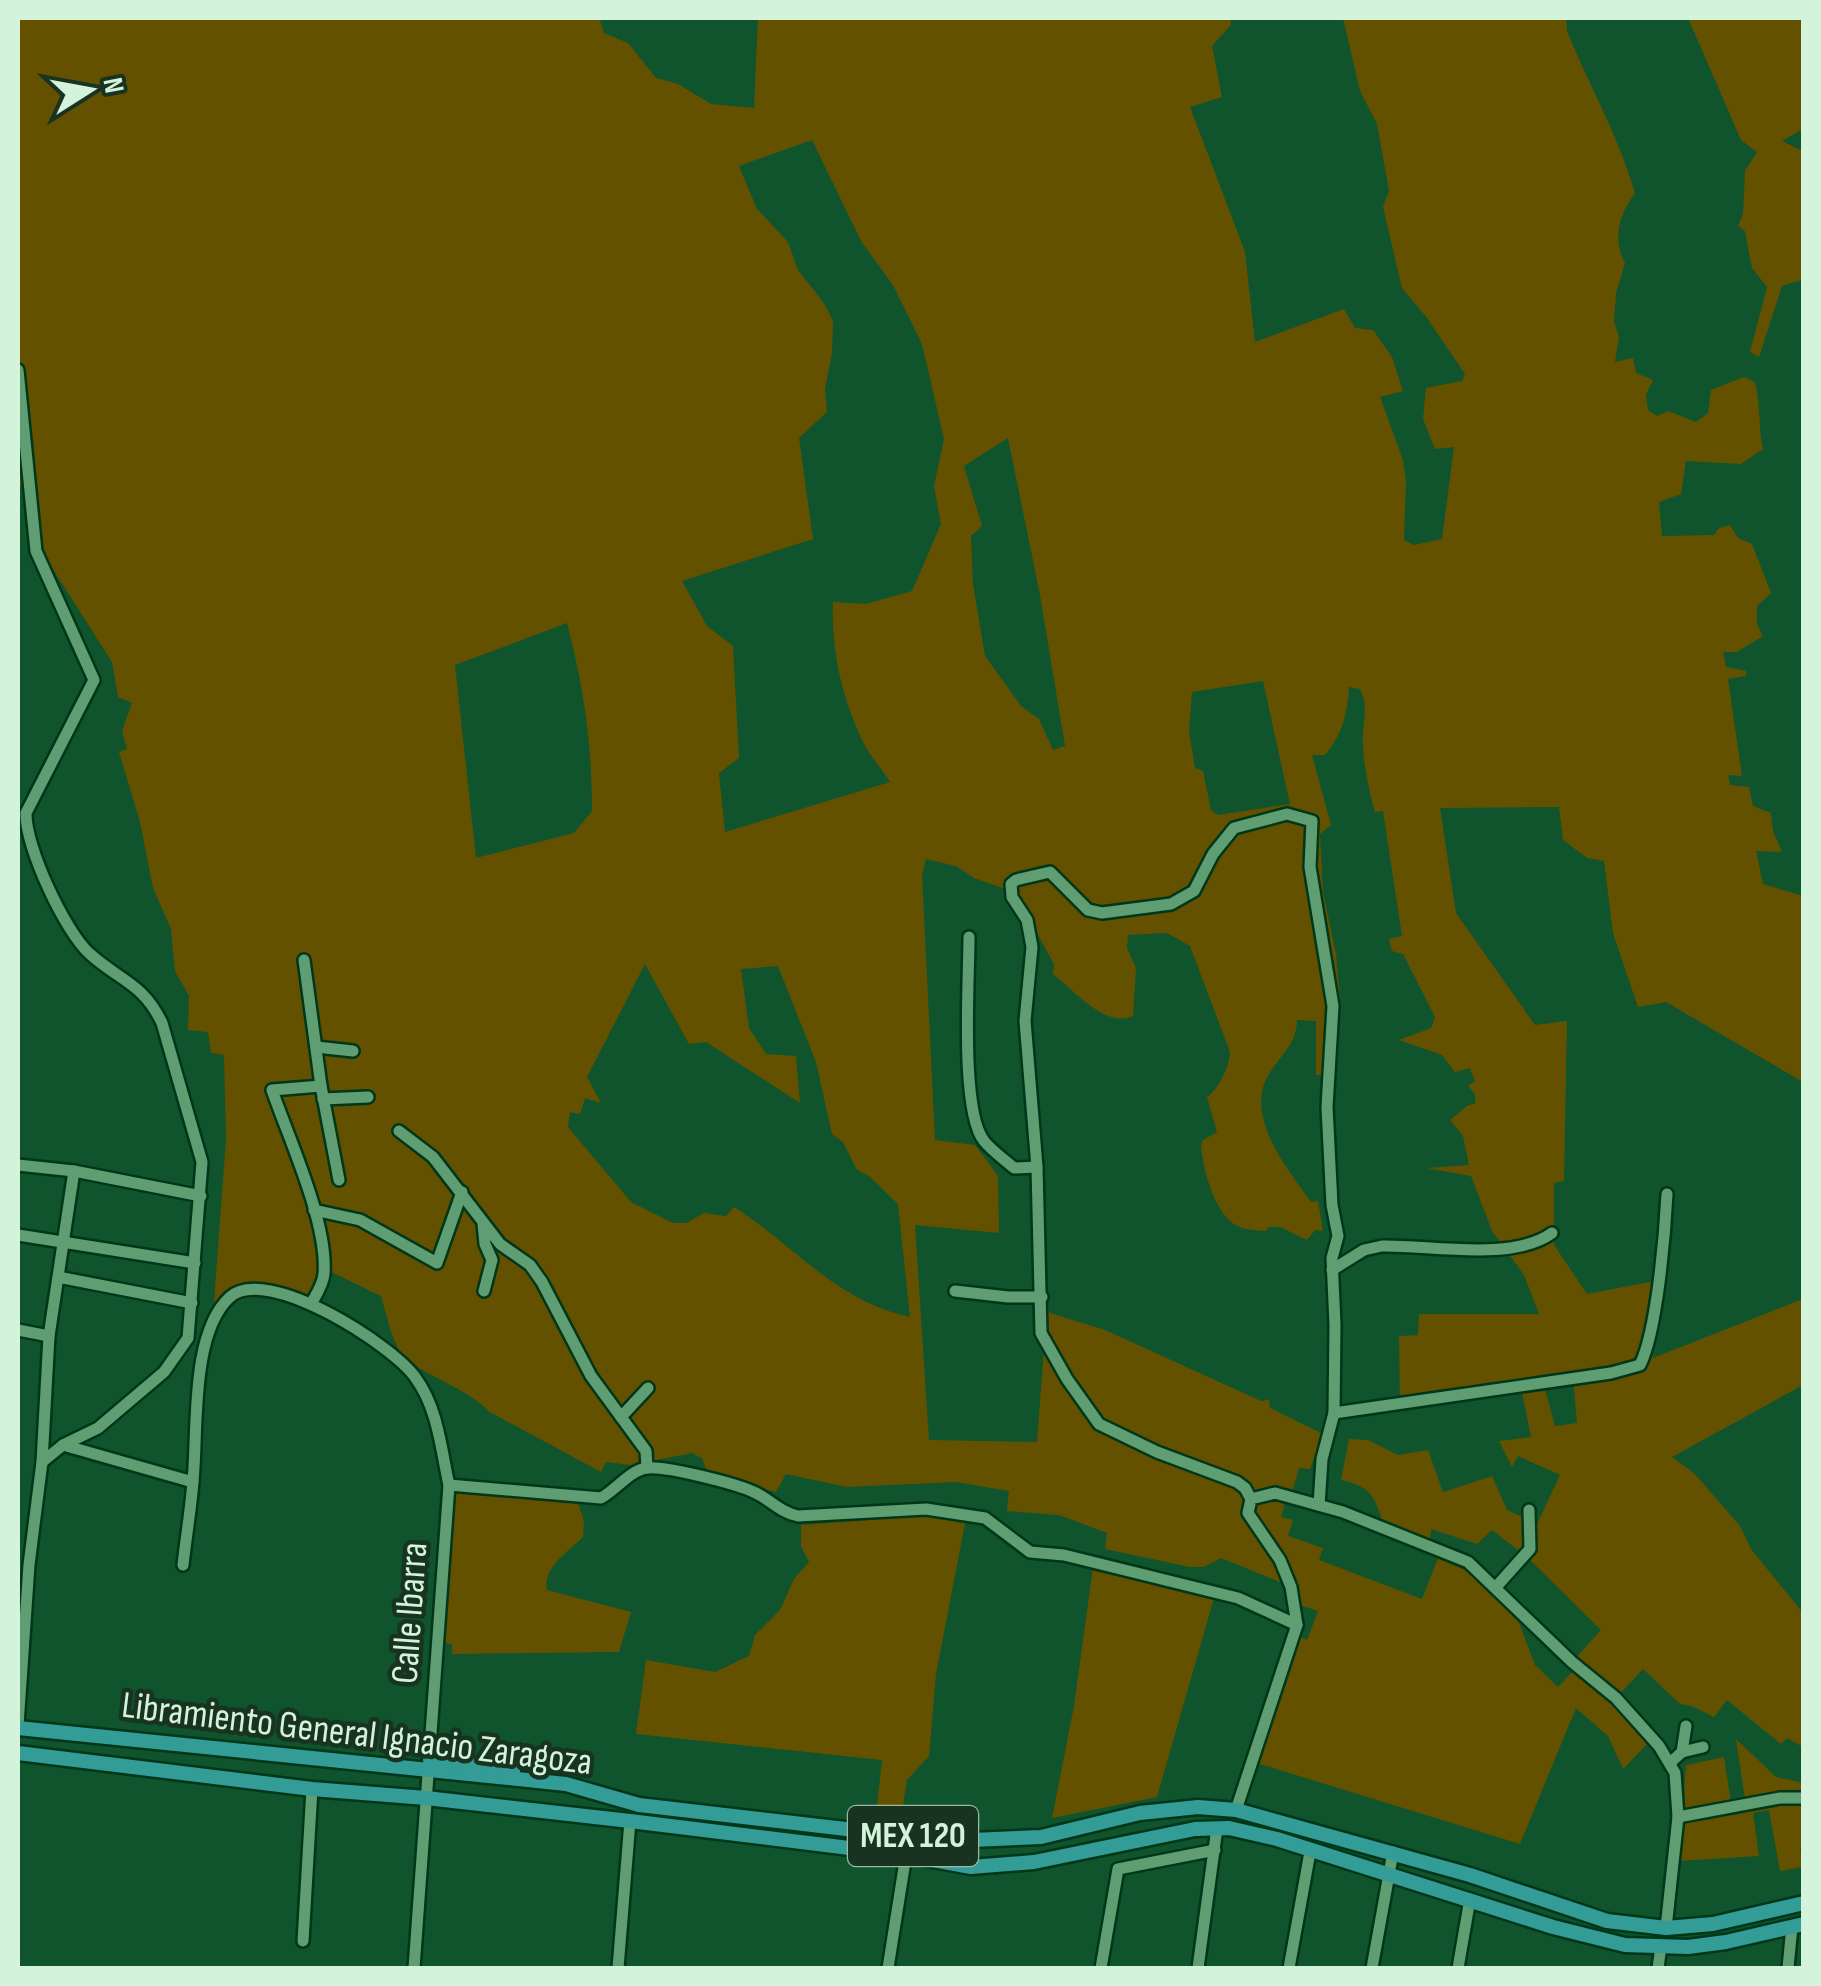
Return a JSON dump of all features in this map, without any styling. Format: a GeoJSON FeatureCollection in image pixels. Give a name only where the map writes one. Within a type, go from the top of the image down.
{"type":"FeatureCollection","features":[{"type":"Feature","properties":{"kind":"main road","name":"Libramiento General Ignacio Zaragoza"},"geometry":{"type":"LineString","coordinates":[[18,1724],[133,1742],[430,1766],[566,1784],[638,1805],[949,1842],[1041,1837],[1140,1814],[1198,1807],[1236,1810],[1393,1852],[1607,1921],[1666,1928],[1713,1924],[1804,1902]]}},
{"type":"Feature","properties":{"kind":"main road","name":"Libramiento General Ignacio Zaragoza"},"geometry":{"type":"LineString","coordinates":[[18,1754],[630,1821],[906,1855],[972,1867],[1006,1866],[1217,1828],[1277,1839],[1386,1879],[1470,1899],[1624,1946],[1726,1942],[1798,1925]]}},
{"type":"Feature","properties":{"kind":"street"},"geometry":{"type":"LineString","coordinates":[[18,370],[23,482],[36,551],[94,680],[26,813],[28,838],[71,930],[88,953],[139,988],[152,1003],[162,1023],[202,1162],[188,1338],[164,1372],[98,1428],[63,1445],[42,1462]]}},
{"type":"Feature","properties":{"kind":"street"},"geometry":{"type":"LineString","coordinates":[[1236,1810],[1297,1625],[1291,1586],[1270,1540],[1248,1513],[1251,1499],[1245,1488],[1099,1424],[1067,1379],[1041,1332],[1037,1167],[1025,1021],[1032,947],[1027,920],[1012,897],[1011,884],[1016,880],[1050,872],[1088,910],[1102,913],[1171,904],[1194,892],[1213,854],[1234,828],[1287,814],[1312,821],[1310,868],[1332,1006],[1327,1107],[1332,1204],[1338,1236],[1332,1270],[1334,1414],[1322,1460],[1319,1505]]}},
{"type":"Feature","properties":{"kind":"street"},"geometry":{"type":"LineString","coordinates":[[969,938],[974,1121],[984,1141],[1014,1168],[1037,1167]]}},
{"type":"Feature","properties":{"kind":"street"},"geometry":{"type":"LineString","coordinates":[[304,960],[322,1093],[340,1180]]}},
{"type":"Feature","properties":{"kind":"street"},"geometry":{"type":"LineString","coordinates":[[316,1047],[353,1051]]}},
{"type":"Feature","properties":{"kind":"street"},"geometry":{"type":"LineString","coordinates":[[311,1304],[324,1276],[314,1210],[272,1090],[368,1097]]}},
{"type":"Feature","properties":{"kind":"street"},"geometry":{"type":"LineString","coordinates":[[399,1131],[433,1157],[500,1244],[530,1265],[591,1376],[646,1451],[648,1468]]}},
{"type":"Feature","properties":{"kind":"street"},"geometry":{"type":"LineString","coordinates":[[18,1164],[201,1196]]}},
{"type":"Feature","properties":{"kind":"street"},"geometry":{"type":"LineString","coordinates":[[18,1724],[23,1563],[42,1462],[49,1336],[74,1171]]}},
{"type":"Feature","properties":{"kind":"street"},"geometry":{"type":"LineString","coordinates":[[314,1210],[360,1220],[437,1263],[462,1192]]}},
{"type":"Feature","properties":{"kind":"street"},"geometry":{"type":"LineString","coordinates":[[1334,1414],[1610,1374],[1640,1365],[1648,1342],[1667,1194]]}},
{"type":"Feature","properties":{"kind":"street"},"geometry":{"type":"LineString","coordinates":[[484,1224],[484,1244],[492,1260],[484,1291]]}},
{"type":"Feature","properties":{"kind":"street"},"geometry":{"type":"LineString","coordinates":[[1332,1270],[1364,1250],[1382,1246],[1489,1249],[1542,1240],[1552,1233]]}},
{"type":"Feature","properties":{"kind":"street"},"geometry":{"type":"LineString","coordinates":[[18,1234],[195,1264]]}},
{"type":"Feature","properties":{"kind":"street"},"geometry":{"type":"LineString","coordinates":[[58,1277],[192,1303]]}},
{"type":"Feature","properties":{"kind":"street","name":"Calle Ibarra"},"geometry":{"type":"LineString","coordinates":[[202,1361],[212,1324],[230,1297],[243,1290],[261,1288],[311,1304],[378,1344],[414,1375],[432,1408],[449,1486],[414,1968]]}},
{"type":"Feature","properties":{"kind":"street"},"geometry":{"type":"LineString","coordinates":[[955,1291],[1042,1297]]}},
{"type":"Feature","properties":{"kind":"street"},"geometry":{"type":"LineString","coordinates":[[18,1330],[49,1336]]}},
{"type":"Feature","properties":{"kind":"street"},"geometry":{"type":"LineString","coordinates":[[178,1356],[202,1361],[183,1564]]}},
{"type":"Feature","properties":{"kind":"street"},"geometry":{"type":"LineString","coordinates":[[621,1417],[648,1388]]}},
{"type":"Feature","properties":{"kind":"street"},"geometry":{"type":"LineString","coordinates":[[63,1445],[193,1482]]}},
{"type":"Feature","properties":{"kind":"street"},"geometry":{"type":"LineString","coordinates":[[449,1486],[601,1498],[632,1474],[648,1468],[699,1476],[758,1494],[783,1512],[798,1516],[926,1509],[986,1518],[1030,1552],[1064,1555],[1238,1598],[1297,1625]]}},
{"type":"Feature","properties":{"kind":"street"},"geometry":{"type":"LineString","coordinates":[[1251,1499],[1275,1493],[1319,1505],[1367,1519],[1468,1562],[1572,1662],[1616,1698],[1671,1762],[1678,1790],[1666,1928]]}},
{"type":"Feature","properties":{"kind":"street"},"geometry":{"type":"LineString","coordinates":[[1496,1587],[1530,1549],[1529,1510]]}},
{"type":"Feature","properties":{"kind":"street"},"geometry":{"type":"LineString","coordinates":[[1682,1752],[1686,1726]]}},
{"type":"Feature","properties":{"kind":"street"},"geometry":{"type":"LineString","coordinates":[[1671,1762],[1682,1752],[1703,1747]]}},
{"type":"Feature","properties":{"kind":"street"},"geometry":{"type":"LineString","coordinates":[[303,1941],[312,1789]]}},
{"type":"Feature","properties":{"kind":"street"},"geometry":{"type":"LineString","coordinates":[[1678,1817],[1780,1798],[1804,1798]]}},
{"type":"Feature","properties":{"kind":"street"},"geometry":{"type":"LineString","coordinates":[[618,1968],[630,1821]]}},
{"type":"Feature","properties":{"kind":"street"},"geometry":{"type":"LineString","coordinates":[[1198,1968],[1217,1828]]}},
{"type":"Feature","properties":{"kind":"street"},"geometry":{"type":"LineString","coordinates":[[1101,1968],[1118,1870],[1215,1850]]}},
{"type":"Feature","properties":{"kind":"street"},"geometry":{"type":"LineString","coordinates":[[1289,1968],[1310,1852]]}},
{"type":"Feature","properties":{"kind":"street"},"geometry":{"type":"LineString","coordinates":[[1372,1968],[1393,1852]]}},
{"type":"Feature","properties":{"kind":"street"},"geometry":{"type":"LineString","coordinates":[[888,1968],[906,1855]]}},
{"type":"Feature","properties":{"kind":"street"},"geometry":{"type":"LineString","coordinates":[[1458,1968],[1470,1899]]}},
{"type":"Feature","properties":{"kind":"street"},"geometry":{"type":"LineString","coordinates":[[1788,1968],[1798,1925]]}},
{"type":"Feature","properties":{"kind":"street"},"geometry":{"type":"LineString","coordinates":[[1658,1968],[1662,1946]]}},
{"type":"Feature","properties":{"kind":"shaded area"},"geometry":{"type":"Polygon","coordinates":[[[18,18],[599,18],[604,33],[628,43],[656,78],[678,84],[711,104],[754,108],[758,18],[1230,18],[1231,25],[1212,46],[1222,97],[1190,107],[1245,252],[1255,342],[1344,309],[1355,328],[1373,330],[1392,357],[1403,391],[1380,397],[1403,460],[1404,540],[1414,545],[1442,539],[1454,447],[1435,449],[1423,419],[1426,388],[1462,381],[1465,374],[1402,288],[1383,207],[1389,191],[1377,124],[1360,91],[1343,18],[1566,18],[1567,31],[1635,193],[1619,227],[1625,263],[1616,293],[1614,321],[1619,337],[1615,362],[1633,358],[1636,373],[1653,380],[1646,395],[1648,410],[1657,416],[1668,411],[1696,422],[1708,413],[1711,390],[1744,377],[1755,382],[1763,449],[1741,464],[1686,461],[1681,494],[1659,502],[1662,536],[1714,535],[1719,528],[1730,525],[1738,538],[1752,544],[1771,593],[1757,606],[1757,624],[1763,636],[1737,652],[1723,652],[1726,667],[1746,671],[1746,676],[1728,679],[1742,776],[1728,775],[1730,785],[1749,787],[1753,806],[1771,813],[1782,852],[1756,851],[1763,884],[1803,896],[1803,1082],[1666,1002],[1638,1007],[1613,933],[1604,861],[1587,858],[1563,840],[1559,807],[1440,808],[1456,913],[1535,1025],[1567,1021],[1564,1181],[1554,1183],[1554,1245],[1587,1294],[1660,1280],[1653,1358],[1803,1299],[1803,1385],[1672,1457],[1695,1474],[1740,1526],[1751,1549],[1803,1613],[1803,1747],[1787,1738],[1781,1744],[1727,1700],[1714,1717],[1680,1704],[1643,1669],[1616,1698],[1652,1739],[1623,1769],[1608,1736],[1576,1708],[1520,1844],[1247,1760],[1293,1633],[1307,1640],[1318,1611],[1291,1602],[1287,1585],[1221,1558],[1204,1567],[1190,1567],[1105,1549],[1107,1533],[1059,1515],[1007,1511],[1009,1491],[956,1482],[847,1487],[786,1474],[776,1492],[708,1474],[702,1458],[692,1453],[631,1465],[606,1462],[601,1472],[488,1411],[467,1394],[414,1365],[398,1348],[381,1296],[329,1271],[297,1306],[254,1297],[213,1315],[226,1140],[224,1055],[211,1053],[208,1032],[188,1030],[189,996],[175,971],[171,929],[153,888],[140,822],[119,752],[127,749],[122,731],[132,703],[118,697],[112,662],[42,552],[37,490],[24,484],[18,486],[18,18]],[[812,140],[739,166],[757,209],[788,242],[798,270],[833,321],[825,389],[827,412],[799,438],[813,539],[682,581],[707,626],[733,646],[739,758],[719,773],[725,832],[890,782],[866,747],[849,708],[836,656],[833,602],[866,604],[912,591],[941,524],[934,486],[944,439],[922,344],[893,285],[861,241],[812,140]],[[1008,438],[964,466],[982,526],[971,536],[973,584],[985,656],[1021,706],[1039,719],[1053,750],[1065,746],[1008,438]],[[567,623],[455,665],[476,858],[574,833],[592,811],[586,716],[567,623]],[[1263,681],[1192,692],[1189,731],[1195,768],[1203,771],[1211,810],[1218,815],[1290,804],[1263,681]],[[1349,687],[1347,706],[1331,747],[1325,755],[1312,755],[1331,825],[1320,834],[1323,892],[1336,954],[1340,999],[1335,1075],[1316,1075],[1316,1021],[1297,1020],[1291,1042],[1262,1090],[1261,1107],[1272,1141],[1311,1202],[1318,1201],[1323,1231],[1315,1230],[1307,1240],[1280,1227],[1269,1227],[1266,1231],[1242,1228],[1224,1215],[1212,1192],[1201,1145],[1217,1132],[1207,1097],[1223,1076],[1230,1052],[1190,946],[1167,933],[1128,935],[1127,948],[1136,968],[1133,1016],[1112,1017],[1090,1006],[1053,974],[1054,964],[1014,892],[974,878],[956,866],[926,859],[922,875],[935,1140],[975,1145],[998,1176],[999,1233],[915,1225],[929,1440],[1037,1442],[1047,1309],[1105,1330],[1261,1401],[1269,1400],[1270,1408],[1323,1434],[1310,1469],[1299,1468],[1293,1489],[1282,1488],[1279,1498],[1285,1502],[1281,1517],[1293,1520],[1288,1536],[1323,1548],[1319,1560],[1422,1599],[1438,1558],[1465,1570],[1484,1584],[1519,1623],[1535,1665],[1558,1687],[1577,1667],[1572,1662],[1601,1630],[1527,1557],[1492,1530],[1477,1544],[1431,1529],[1430,1540],[1384,1524],[1370,1494],[1341,1480],[1349,1439],[1368,1440],[1398,1455],[1428,1450],[1443,1492],[1492,1476],[1507,1510],[1537,1524],[1560,1475],[1518,1456],[1512,1467],[1499,1441],[1531,1437],[1522,1392],[1545,1389],[1555,1426],[1577,1423],[1573,1378],[1400,1402],[1399,1336],[1418,1335],[1419,1314],[1539,1314],[1524,1275],[1492,1231],[1471,1176],[1427,1168],[1469,1165],[1463,1136],[1450,1120],[1475,1104],[1475,1094],[1468,1086],[1475,1081],[1470,1068],[1455,1072],[1442,1055],[1399,1040],[1431,1028],[1435,1017],[1403,954],[1392,951],[1389,939],[1402,936],[1383,811],[1375,812],[1366,771],[1360,689],[1349,687]],[[645,964],[587,1077],[601,1103],[585,1098],[580,1114],[570,1112],[568,1127],[631,1202],[673,1223],[686,1223],[704,1213],[726,1216],[734,1207],[860,1299],[910,1317],[898,1204],[869,1176],[857,1170],[843,1142],[832,1134],[816,1062],[778,966],[741,969],[749,1028],[766,1054],[796,1056],[800,1103],[706,1042],[689,1044],[645,964]]]}},
{"type":"Feature","properties":{"kind":"shaded area"},"geometry":{"type":"Polygon","coordinates":[[[1688,18],[1803,18],[1803,129],[1782,141],[1803,151],[1803,274],[1801,280],[1782,286],[1759,357],[1750,352],[1767,287],[1752,268],[1745,231],[1738,226],[1743,214],[1745,171],[1757,152],[1741,140],[1688,18]]]}},
{"type":"Feature","properties":{"kind":"shaded area"},"geometry":{"type":"Polygon","coordinates":[[[449,1485],[575,1495],[584,1521],[583,1537],[553,1567],[547,1590],[631,1612],[619,1652],[452,1654],[452,1644],[431,1641],[442,1496],[449,1485]]]}},
{"type":"Feature","properties":{"kind":"shaded area"},"geometry":{"type":"Polygon","coordinates":[[[934,1515],[966,1518],[936,1674],[929,1756],[907,1780],[901,1819],[876,1816],[882,1760],[636,1734],[646,1660],[715,1672],[749,1656],[755,1635],[780,1610],[794,1579],[809,1562],[801,1546],[801,1525],[934,1515]]]}},
{"type":"Feature","properties":{"kind":"shaded area"},"geometry":{"type":"Polygon","coordinates":[[[1093,1567],[1214,1598],[1157,1797],[1052,1818],[1074,1706],[1093,1567]]]}},
{"type":"Feature","properties":{"kind":"shaded area"},"geometry":{"type":"Polygon","coordinates":[[[1736,1739],[1776,1777],[1803,1783],[1803,1867],[1780,1871],[1769,1810],[1753,1813],[1759,1856],[1679,1861],[1686,1765],[1724,1757],[1731,1803],[1745,1799],[1736,1739]]]}}]}
